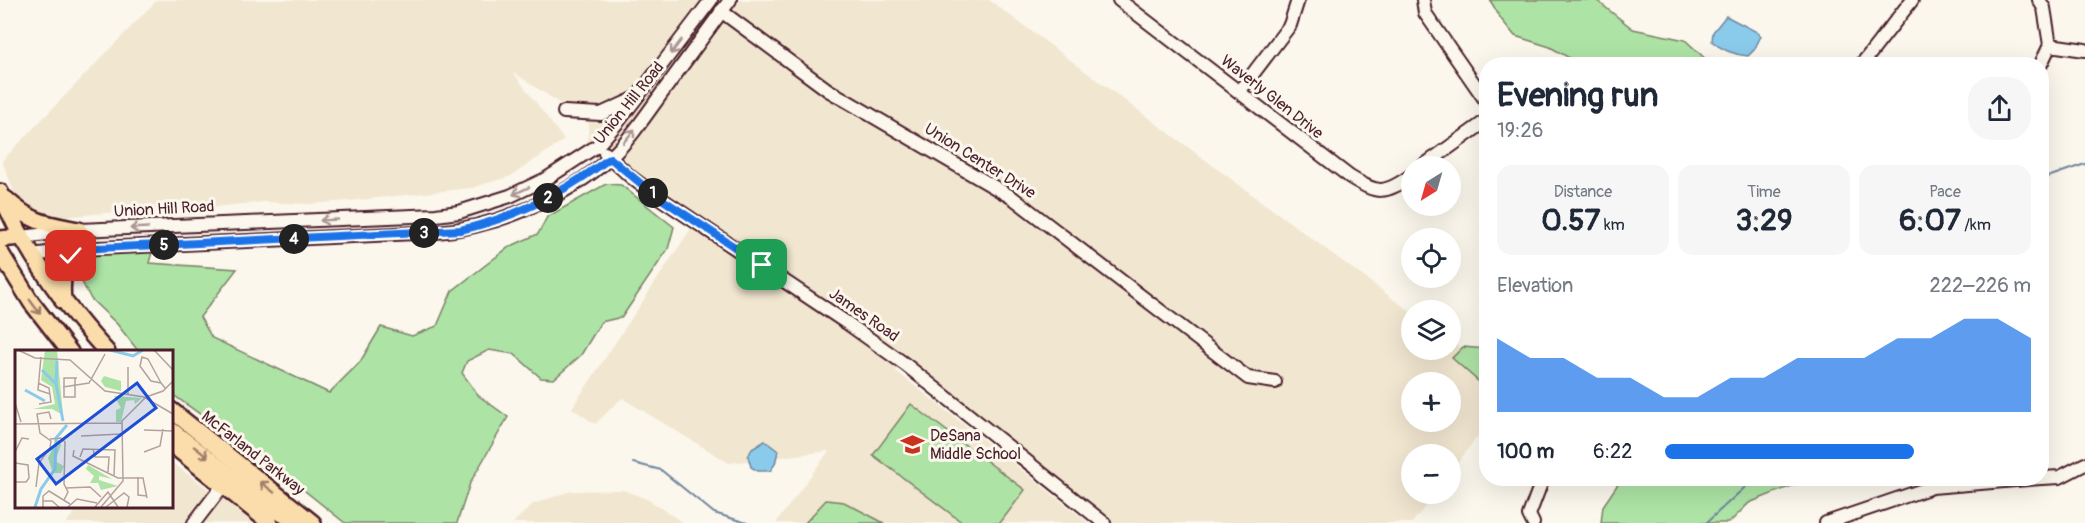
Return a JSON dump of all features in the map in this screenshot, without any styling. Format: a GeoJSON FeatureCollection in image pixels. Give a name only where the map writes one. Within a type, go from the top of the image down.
{"type":"FeatureCollection","features":[{"type":"Feature","properties":{"kind":"main road"},"geometry":{"type":"LineString","coordinates":[[1,193],[20,212],[38,222],[79,230]]}},
{"type":"Feature","properties":{"kind":"main road"},"geometry":{"type":"LineString","coordinates":[[1,193],[32,255],[63,301],[105,350]]}},
{"type":"Feature","properties":{"kind":"main road","name":"Union Hill Road"},"geometry":{"type":"LineString","coordinates":[[0,238],[22,237]]}},
{"type":"Feature","properties":{"kind":"main road"},"geometry":{"type":"LineString","coordinates":[[63,301],[62,276],[65,266],[78,249]]}},
{"type":"Feature","properties":{"kind":"main road","name":"Union Hill Road"},"geometry":{"type":"LineString","coordinates":[[1,257],[32,255]]}},
{"type":"Feature","properties":{"kind":"main road"},"geometry":{"type":"LineString","coordinates":[[1,257],[31,302],[68,350]]}},
{"type":"Feature","properties":{"kind":"main road","name":"McFarland Parkway"},"geometry":{"type":"LineString","coordinates":[[172,411],[231,475],[270,523]]}},
{"type":"Feature","properties":{"kind":"main road"},"geometry":{"type":"LineString","coordinates":[[172,431],[271,507],[298,523]]}},
{"type":"Feature","properties":{"kind":"main road","name":"McFarland Parkway"},"geometry":{"type":"LineString","coordinates":[[172,445],[231,475],[313,523]]}},
{"type":"Feature","properties":{"kind":"street","name":"Union Hill Road"},"geometry":{"type":"LineString","coordinates":[[22,237],[79,230],[436,215],[459,212],[510,196],[546,179],[597,146],[638,97],[711,0]]}},
{"type":"Feature","properties":{"kind":"street","name":"Union Hill Road"},"geometry":{"type":"LineString","coordinates":[[32,255],[78,249],[460,230],[479,226],[549,198],[582,179],[610,158],[636,129],[730,0]]}},
{"type":"Feature","properties":{"kind":"street","name":"Waverly Glen Drive"},"geometry":{"type":"LineString","coordinates":[[1119,0],[1350,177],[1371,190],[1393,189],[1401,183]]}},
{"type":"Feature","properties":{"kind":"street"},"geometry":{"type":"LineString","coordinates":[[1239,92],[1290,25],[1299,3],[1298,0]]}},
{"type":"Feature","properties":{"kind":"street"},"geometry":{"type":"LineString","coordinates":[[1423,0],[1425,13],[1479,91]]}},
{"type":"Feature","properties":{"kind":"street"},"geometry":{"type":"LineString","coordinates":[[1867,57],[1912,0]]}},
{"type":"Feature","properties":{"kind":"street"},"geometry":{"type":"LineString","coordinates":[[2039,0],[2044,8],[2050,45],[2044,57]]}},
{"type":"Feature","properties":{"kind":"street","name":"Union Center Drive"},"geometry":{"type":"LineString","coordinates":[[721,11],[828,90],[1013,198],[1248,378],[1275,382]]}},
{"type":"Feature","properties":{"kind":"street"},"geometry":{"type":"LineString","coordinates":[[2050,45],[2085,50]]}},
{"type":"Feature","properties":{"kind":"street"},"geometry":{"type":"LineString","coordinates":[[564,112],[601,114],[638,97]]}},
{"type":"Feature","properties":{"kind":"street"},"geometry":{"type":"LineString","coordinates":[[1437,156],[1479,126]]}},
{"type":"Feature","properties":{"kind":"street","name":"James Road"},"geometry":{"type":"LineString","coordinates":[[597,146],[651,192],[771,271],[906,365],[1104,523]]}},
{"type":"Feature","properties":{"kind":"street"},"geometry":{"type":"LineString","coordinates":[[2049,478],[2060,477],[2085,464]]}},
{"type":"Feature","properties":{"kind":"street"},"geometry":{"type":"LineString","coordinates":[[194,523],[231,475]]}},
{"type":"Feature","properties":{"kind":"street"},"geometry":{"type":"LineString","coordinates":[[1533,523],[1529,515],[1540,486]]}},
{"type":"Feature","properties":{"kind":"street"},"geometry":{"type":"LineString","coordinates":[[1826,523],[1932,487],[1942,486]]}},
{"type":"Feature","properties":{"kind":"shaded area"},"geometry":{"type":"Polygon","coordinates":[[[157,0],[989,0],[1401,305],[1401,360],[1461,360],[1461,349],[1479,363],[1479,434],[1461,459],[1461,444],[1401,444],[1401,504],[1427,504],[1412,523],[1101,523],[905,359],[896,371],[1089,523],[776,523],[829,451],[729,463],[622,398],[595,424],[572,408],[692,227],[597,161],[587,147],[589,123],[513,72],[564,140],[511,176],[471,188],[308,204],[264,202],[183,210],[138,210],[52,218],[31,214],[17,199],[2,161],[157,0]]]}},
{"type":"Feature","properties":{"kind":"shaded area"},"geometry":{"type":"Polygon","coordinates":[[[172,463],[256,523],[66,523],[78,508],[172,508],[172,463]]]}},
{"type":"Feature","properties":{"kind":"shaded area"},"geometry":{"type":"Polygon","coordinates":[[[623,490],[649,500],[683,523],[513,523],[533,504],[571,491],[623,490]]]}},
{"type":"Feature","properties":{"kind":"green space"},"geometry":{"type":"Polygon","coordinates":[[[1490,0],[1596,0],[1633,29],[1685,40],[1703,57],[1568,57],[1550,47],[1515,36],[1501,19],[1490,0]]]}},
{"type":"Feature","properties":{"kind":"green space"},"geometry":{"type":"Polygon","coordinates":[[[606,184],[621,185],[674,227],[668,249],[622,317],[601,322],[581,355],[554,379],[541,378],[514,354],[489,350],[467,361],[462,373],[479,396],[508,417],[470,483],[457,523],[345,523],[285,475],[172,394],[172,350],[137,350],[117,324],[91,299],[82,282],[95,254],[152,252],[149,263],[237,269],[200,317],[212,338],[329,393],[360,362],[381,327],[412,336],[437,326],[452,291],[509,247],[538,234],[547,217],[606,184]]]}},
{"type":"Feature","properties":{"kind":"green space"},"geometry":{"type":"Polygon","coordinates":[[[1463,347],[1479,348],[1479,382],[1454,360],[1461,360],[1463,347]]]}},
{"type":"Feature","properties":{"kind":"green space"},"geometry":{"type":"Polygon","coordinates":[[[911,404],[1025,490],[1000,523],[963,523],[873,455],[911,404]]]}},
{"type":"Feature","properties":{"kind":"green space"},"geometry":{"type":"Polygon","coordinates":[[[1617,486],[1792,486],[1749,503],[1729,523],[1601,523],[1603,506],[1617,486]]]}},
{"type":"Feature","properties":{"kind":"green space"},"geometry":{"type":"Polygon","coordinates":[[[826,500],[844,502],[884,523],[805,523],[826,500]]]}},
{"type":"Feature","properties":{"kind":"water"},"geometry":{"type":"Polygon","coordinates":[[[1726,16],[1761,36],[1748,56],[1729,52],[1712,41],[1713,32],[1726,16]]]}},
{"type":"Feature","properties":{"kind":"water"},"geometry":{"type":"Polygon","coordinates":[[[765,441],[778,451],[775,464],[770,471],[758,471],[751,467],[748,456],[752,449],[765,441]]]}},
{"type":"Feature","properties":{"kind":"waterway"},"geometry":{"type":"LineString","coordinates":[[2049,177],[2085,164]]}},
{"type":"Feature","properties":{"kind":"waterway"},"geometry":{"type":"LineString","coordinates":[[633,463],[661,470],[714,513],[747,523]]}},
{"type":"Feature","properties":{"kind":"waterway"},"geometry":{"type":"LineString","coordinates":[[1706,523],[1746,486]]}},
{"type":"Feature","properties":{"kind":"place","name":"DeSana Middle School"},"geometry":{"type":"Point","coordinates":[912,445]}},
{"type":"Feature","properties":{"kind":"route"},"geometry":{"type":"LineString","coordinates":[[71,256],[78,249],[460,230],[479,226],[549,198],[582,179],[610,158],[651,192],[762,265]]}}]}
